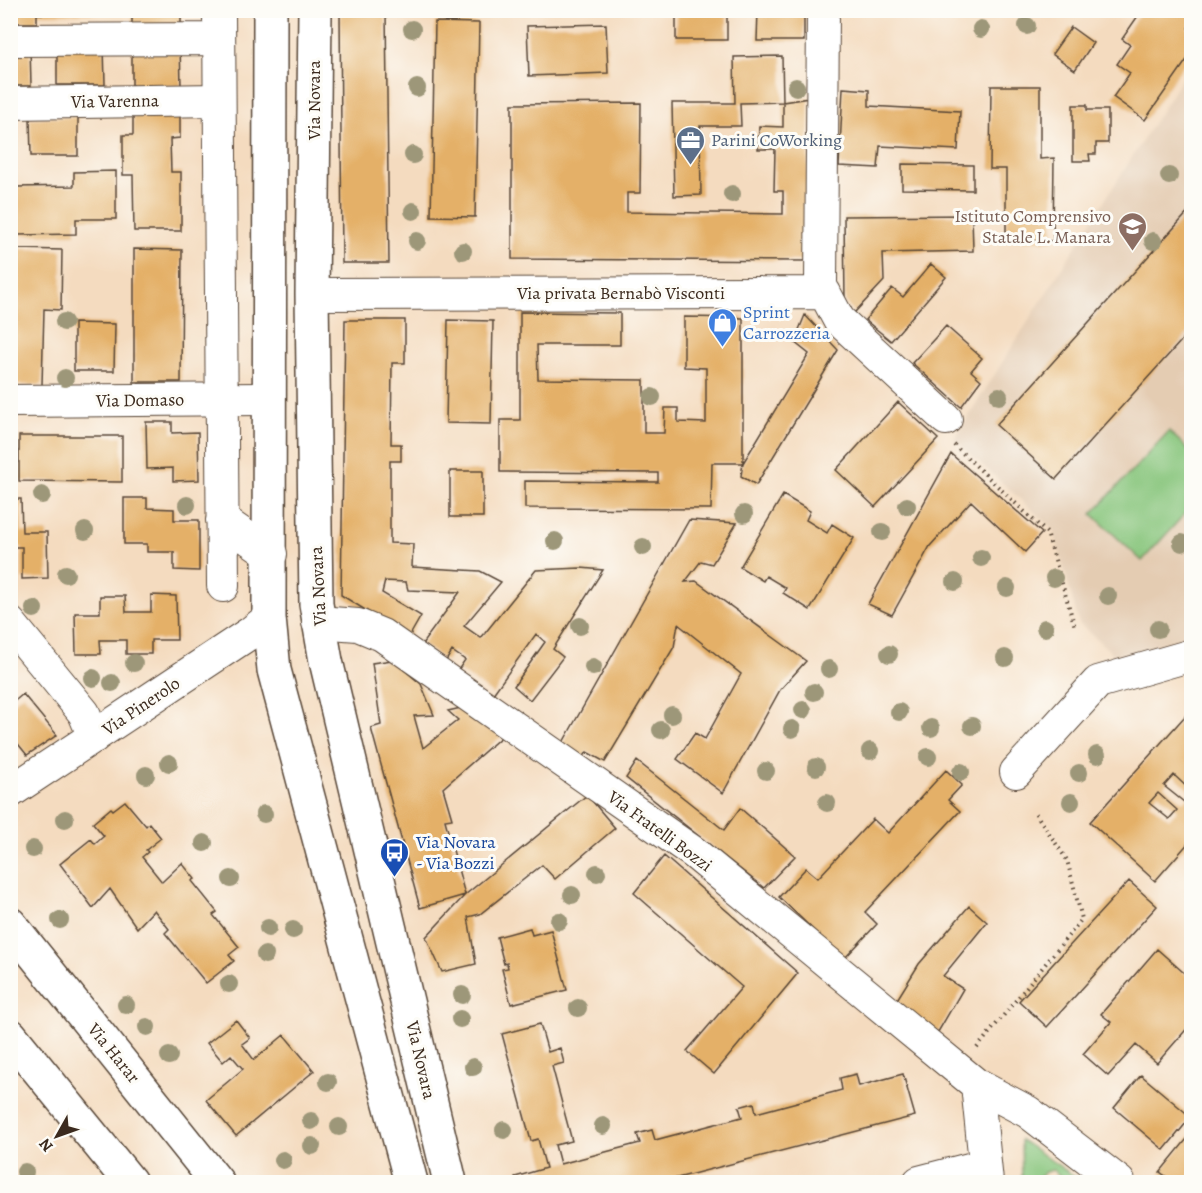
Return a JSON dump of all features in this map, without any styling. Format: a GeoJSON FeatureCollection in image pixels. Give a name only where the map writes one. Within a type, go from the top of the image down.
{"type":"FeatureCollection","features":[{"type":"Feature","properties":{"kind":"street"},"geometry":{"type":"LineString","coordinates":[[270,10],[271,554],[269,618],[274,670],[411,1182]]}},
{"type":"Feature","properties":{"kind":"street","name":"Via Novara"},"geometry":{"type":"LineString","coordinates":[[315,10],[312,294],[318,622],[450,1182]]}},
{"type":"Feature","properties":{"kind":"street"},"geometry":{"type":"LineString","coordinates":[[823,10],[821,286],[839,320],[946,428]]}},
{"type":"Feature","properties":{"kind":"street"},"geometry":{"type":"LineString","coordinates":[[10,40],[219,25],[223,586]]}},
{"type":"Feature","properties":{"kind":"street","name":"Via Varenna"},"geometry":{"type":"LineString","coordinates":[[10,103],[219,100]]}},
{"type":"Feature","properties":{"kind":"street","name":"Via privata Bernabò Visconti"},"geometry":{"type":"LineString","coordinates":[[312,294],[825,292]]}},
{"type":"Feature","properties":{"kind":"street","name":"Via Domaso"},"geometry":{"type":"LineString","coordinates":[[10,401],[269,399]]}},
{"type":"Feature","properties":{"kind":"street"},"geometry":{"type":"LineString","coordinates":[[222,520],[271,554]]}},
{"type":"Feature","properties":{"kind":"street","name":"Via Pinerolo"},"geometry":{"type":"LineString","coordinates":[[10,792],[269,618]]}},
{"type":"Feature","properties":{"kind":"street","name":"Via Fratelli Bozzi"},"geometry":{"type":"LineString","coordinates":[[318,622],[358,625],[382,635],[693,852],[977,1085],[1028,1112],[1119,1182]]}},
{"type":"Feature","properties":{"kind":"street"},"geometry":{"type":"LineString","coordinates":[[10,623],[84,712],[94,737]]}},
{"type":"Feature","properties":{"kind":"street"},"geometry":{"type":"LineString","coordinates":[[1016,772],[1098,682],[1191,655]]}},
{"type":"Feature","properties":{"kind":"street","name":"Via Harar"},"geometry":{"type":"LineString","coordinates":[[10,924],[217,1182]]}},
{"type":"Feature","properties":{"kind":"street"},"geometry":{"type":"LineString","coordinates":[[10,1035],[130,1182]]}},
{"type":"Feature","properties":{"kind":"street"},"geometry":{"type":"LineString","coordinates":[[919,1182],[986,1174],[977,1085]]}},
{"type":"Feature","properties":{"kind":"path"},"geometry":{"type":"LineString","coordinates":[[946,428],[1047,533],[1075,627]]}},
{"type":"Feature","properties":{"kind":"path"},"geometry":{"type":"LineString","coordinates":[[975,1051],[1082,919],[1068,860],[1034,811]]}},
{"type":"Feature","properties":{"kind":"shaded area","name":"Istituto Comprensivo Statale L. Manara"},"geometry":{"type":"Polygon","coordinates":[[[1191,64],[1191,634],[1122,662],[1079,623],[1053,529],[954,439],[1191,64]]]}},
{"type":"Feature","properties":{"kind":"green space"},"geometry":{"type":"Polygon","coordinates":[[[1169,431],[1191,452],[1191,507],[1142,561],[1092,514],[1169,431]]]}},
{"type":"Feature","properties":{"kind":"green space"},"geometry":{"type":"Polygon","coordinates":[[[1021,1140],[1083,1182],[1067,1182],[1053,1170],[1045,1172],[1036,1182],[1022,1182],[1021,1140]]]}},
{"type":"Feature","properties":{"kind":"building"},"geometry":{"type":"Polygon","coordinates":[[[10,10],[113,10],[113,13],[37,14],[37,23],[10,23],[10,10]]]}},
{"type":"Feature","properties":{"kind":"building"},"geometry":{"type":"Polygon","coordinates":[[[132,10],[181,10],[181,31],[132,30],[132,10]]]}},
{"type":"Feature","properties":{"kind":"building"},"geometry":{"type":"Polygon","coordinates":[[[340,10],[386,10],[389,263],[342,263],[340,10]]]}},
{"type":"Feature","properties":{"kind":"building"},"geometry":{"type":"Polygon","coordinates":[[[676,10],[727,10],[727,40],[676,40],[676,10]]]}},
{"type":"Feature","properties":{"kind":"building"},"geometry":{"type":"Polygon","coordinates":[[[758,10],[804,10],[804,41],[757,41],[758,10]]]}},
{"type":"Feature","properties":{"kind":"building"},"geometry":{"type":"Polygon","coordinates":[[[1142,10],[1191,10],[1191,23],[1188,28],[1191,31],[1191,54],[1145,120],[1113,97],[1130,73],[1117,64],[1130,45],[1122,39],[1142,10]]]}},
{"type":"Feature","properties":{"kind":"building"},"geometry":{"type":"Polygon","coordinates":[[[435,22],[479,23],[475,217],[431,216],[435,22]]]}},
{"type":"Feature","properties":{"kind":"building"},"geometry":{"type":"Polygon","coordinates":[[[606,24],[608,73],[529,76],[527,26],[606,24]]]}},
{"type":"Feature","properties":{"kind":"building"},"geometry":{"type":"Polygon","coordinates":[[[1071,27],[1093,43],[1075,70],[1052,54],[1071,27]]]}},
{"type":"Feature","properties":{"kind":"building"},"geometry":{"type":"Polygon","coordinates":[[[132,45],[180,45],[181,86],[132,86],[132,45]]]}},
{"type":"Feature","properties":{"kind":"building"},"geometry":{"type":"Polygon","coordinates":[[[104,46],[105,85],[57,85],[57,47],[104,46]]]}},
{"type":"Feature","properties":{"kind":"building"},"geometry":{"type":"Polygon","coordinates":[[[10,47],[30,47],[31,86],[10,86],[10,47]]]}},
{"type":"Feature","properties":{"kind":"building"},"geometry":{"type":"Polygon","coordinates":[[[782,56],[783,102],[740,103],[741,126],[700,126],[701,195],[674,196],[672,103],[735,103],[734,57],[782,56]]]}},
{"type":"Feature","properties":{"kind":"building"},"geometry":{"type":"Polygon","coordinates":[[[991,86],[1040,86],[1040,159],[1054,158],[1053,241],[1006,240],[1006,169],[990,169],[991,86]]]}},
{"type":"Feature","properties":{"kind":"building"},"geometry":{"type":"Polygon","coordinates":[[[843,88],[869,90],[869,106],[960,111],[958,150],[880,146],[878,168],[839,166],[843,88]]]}},
{"type":"Feature","properties":{"kind":"building"},"geometry":{"type":"Polygon","coordinates":[[[809,98],[807,261],[512,259],[512,104],[641,103],[640,193],[627,193],[627,212],[783,214],[783,191],[774,191],[775,149],[758,149],[759,126],[783,127],[783,102],[809,98]]]}},
{"type":"Feature","properties":{"kind":"building"},"geometry":{"type":"Polygon","coordinates":[[[1073,105],[1087,105],[1087,110],[1108,110],[1108,143],[1096,143],[1096,154],[1089,154],[1090,161],[1073,161],[1073,105]]]}},
{"type":"Feature","properties":{"kind":"building"},"geometry":{"type":"Polygon","coordinates":[[[133,116],[180,116],[180,138],[170,139],[171,172],[181,172],[181,231],[134,231],[133,175],[123,175],[123,135],[133,135],[133,116]]]}},
{"type":"Feature","properties":{"kind":"building"},"geometry":{"type":"Polygon","coordinates":[[[78,117],[78,156],[31,156],[30,118],[78,117]]]}},
{"type":"Feature","properties":{"kind":"building"},"geometry":{"type":"Polygon","coordinates":[[[902,164],[973,165],[973,190],[902,189],[902,164]]]}},
{"type":"Feature","properties":{"kind":"building"},"geometry":{"type":"Polygon","coordinates":[[[116,171],[116,219],[76,219],[76,234],[17,235],[16,187],[74,186],[74,172],[116,171]]]}},
{"type":"Feature","properties":{"kind":"building"},"geometry":{"type":"Polygon","coordinates":[[[1191,209],[1191,330],[1056,479],[996,425],[1191,209]]]}},
{"type":"Feature","properties":{"kind":"building"},"geometry":{"type":"Polygon","coordinates":[[[972,215],[973,251],[883,253],[884,281],[854,313],[845,302],[844,216],[972,215]]]}},
{"type":"Feature","properties":{"kind":"building"},"geometry":{"type":"Polygon","coordinates":[[[18,249],[62,250],[61,310],[44,309],[42,385],[10,385],[10,309],[17,309],[18,249]]]}},
{"type":"Feature","properties":{"kind":"building"},"geometry":{"type":"Polygon","coordinates":[[[134,249],[182,250],[181,382],[134,382],[134,249]]]}},
{"type":"Feature","properties":{"kind":"building"},"geometry":{"type":"Polygon","coordinates":[[[931,264],[946,277],[891,341],[865,320],[892,288],[903,297],[931,264]]]}},
{"type":"Feature","properties":{"kind":"building"},"geometry":{"type":"Polygon","coordinates":[[[520,312],[620,313],[620,345],[537,345],[538,379],[644,380],[644,433],[664,433],[665,408],[678,408],[678,422],[706,423],[706,368],[684,367],[684,317],[743,318],[743,463],[712,463],[711,509],[525,508],[525,481],[658,482],[658,473],[500,472],[500,420],[520,420],[520,312]]]}},
{"type":"Feature","properties":{"kind":"building"},"geometry":{"type":"Polygon","coordinates":[[[805,315],[838,350],[756,485],[741,476],[743,463],[809,354],[794,342],[805,315]]]}},
{"type":"Feature","properties":{"kind":"building"},"geometry":{"type":"Polygon","coordinates":[[[345,320],[405,320],[405,363],[392,363],[391,444],[401,444],[401,461],[390,461],[390,543],[413,544],[412,567],[480,571],[501,582],[464,626],[481,638],[536,570],[581,568],[603,570],[553,649],[563,657],[530,700],[514,686],[545,642],[536,634],[493,694],[458,670],[465,660],[452,651],[446,661],[422,644],[460,592],[408,590],[406,582],[385,581],[382,593],[421,616],[409,637],[341,595],[345,320]]]}},
{"type":"Feature","properties":{"kind":"building"},"geometry":{"type":"Polygon","coordinates":[[[448,320],[493,321],[491,424],[446,423],[448,320]]]}},
{"type":"Feature","properties":{"kind":"building"},"geometry":{"type":"Polygon","coordinates":[[[74,323],[115,324],[114,371],[74,371],[74,323]]]}},
{"type":"Feature","properties":{"kind":"building"},"geometry":{"type":"Polygon","coordinates":[[[946,326],[982,358],[971,371],[981,380],[961,407],[912,363],[946,326]]]}},
{"type":"Feature","properties":{"kind":"building"},"geometry":{"type":"Polygon","coordinates":[[[898,402],[938,439],[875,507],[836,470],[898,402]]]}},
{"type":"Feature","properties":{"kind":"building"},"geometry":{"type":"Polygon","coordinates":[[[146,422],[172,422],[172,433],[198,432],[199,480],[173,481],[173,468],[147,469],[146,422]]]}},
{"type":"Feature","properties":{"kind":"building"},"geometry":{"type":"Polygon","coordinates":[[[19,436],[122,436],[122,482],[19,481],[19,436]]]}},
{"type":"Feature","properties":{"kind":"building"},"geometry":{"type":"Polygon","coordinates":[[[951,454],[1042,533],[1025,552],[971,501],[930,546],[892,615],[868,604],[951,454]]]}},
{"type":"Feature","properties":{"kind":"building"},"geometry":{"type":"Polygon","coordinates":[[[450,471],[483,471],[483,517],[450,517],[450,471]]]}},
{"type":"Feature","properties":{"kind":"building"},"geometry":{"type":"Polygon","coordinates":[[[783,495],[810,511],[806,520],[827,533],[832,524],[854,538],[810,610],[783,593],[786,588],[766,576],[763,581],[740,567],[783,495]]]}},
{"type":"Feature","properties":{"kind":"building"},"geometry":{"type":"Polygon","coordinates":[[[124,498],[147,498],[147,508],[174,509],[174,520],[199,520],[199,571],[174,570],[174,552],[147,552],[147,544],[124,544],[124,498]]]}},
{"type":"Feature","properties":{"kind":"building"},"geometry":{"type":"Polygon","coordinates":[[[10,499],[21,499],[22,532],[47,532],[48,578],[22,579],[22,547],[10,547],[10,499]]]}},
{"type":"Feature","properties":{"kind":"building"},"geometry":{"type":"Polygon","coordinates":[[[689,520],[737,523],[712,564],[701,561],[685,582],[696,581],[806,661],[780,690],[723,793],[677,759],[695,733],[705,739],[741,674],[678,624],[674,647],[605,762],[587,752],[581,761],[561,746],[689,520]]]}},
{"type":"Feature","properties":{"kind":"building"},"geometry":{"type":"Polygon","coordinates":[[[151,595],[176,596],[177,640],[151,640],[151,654],[126,654],[126,640],[100,640],[101,654],[76,654],[75,613],[100,613],[100,596],[125,596],[126,612],[151,612],[151,595]]]}},
{"type":"Feature","properties":{"kind":"building"},"geometry":{"type":"Polygon","coordinates":[[[392,660],[421,684],[434,715],[414,716],[423,748],[458,720],[448,711],[461,708],[501,737],[443,788],[452,819],[445,820],[465,895],[420,908],[371,728],[381,725],[372,663],[392,660]]]}},
{"type":"Feature","properties":{"kind":"building"},"geometry":{"type":"Polygon","coordinates":[[[23,694],[57,735],[27,755],[10,734],[10,705],[23,694]]]}},
{"type":"Feature","properties":{"kind":"building"},"geometry":{"type":"Polygon","coordinates":[[[1186,715],[1191,719],[1191,791],[1174,775],[1164,786],[1184,802],[1191,794],[1191,840],[1155,881],[1090,822],[1186,715]],[[1158,793],[1149,803],[1169,819],[1177,810],[1158,793]]]}},
{"type":"Feature","properties":{"kind":"building"},"geometry":{"type":"Polygon","coordinates":[[[637,761],[724,830],[740,808],[795,856],[764,888],[626,778],[637,761]]]}},
{"type":"Feature","properties":{"kind":"building"},"geometry":{"type":"Polygon","coordinates":[[[946,770],[962,785],[948,800],[960,811],[865,912],[877,924],[844,959],[779,897],[806,868],[818,878],[873,819],[888,833],[946,770]]]}},
{"type":"Feature","properties":{"kind":"building"},"geometry":{"type":"Polygon","coordinates":[[[587,795],[615,828],[555,879],[542,865],[480,914],[468,917],[476,964],[442,972],[426,937],[465,895],[587,795]]]}},
{"type":"Feature","properties":{"kind":"building"},"geometry":{"type":"Polygon","coordinates":[[[125,801],[146,826],[149,823],[161,838],[146,850],[148,852],[142,857],[162,882],[182,863],[195,879],[192,881],[217,912],[213,915],[239,947],[229,955],[234,961],[206,983],[165,933],[169,929],[154,910],[137,928],[110,889],[93,908],[60,864],[91,839],[95,844],[104,836],[93,823],[111,808],[113,810],[125,801]]]}},
{"type":"Feature","properties":{"kind":"building"},"geometry":{"type":"Polygon","coordinates":[[[664,856],[798,973],[714,1074],[687,1051],[742,987],[634,893],[664,856]]]}},
{"type":"Feature","properties":{"kind":"building"},"geometry":{"type":"Polygon","coordinates":[[[1129,881],[1157,906],[1047,1027],[1019,1001],[1129,881]]]}},
{"type":"Feature","properties":{"kind":"building"},"geometry":{"type":"Polygon","coordinates":[[[969,906],[987,922],[943,976],[963,989],[938,1032],[893,1006],[919,964],[969,906]]]}},
{"type":"Feature","properties":{"kind":"building"},"geometry":{"type":"Polygon","coordinates":[[[530,928],[532,935],[551,930],[567,990],[511,1004],[502,969],[508,968],[507,963],[504,964],[497,937],[530,928]]]}},
{"type":"Feature","properties":{"kind":"building"},"geometry":{"type":"Polygon","coordinates":[[[1157,949],[1191,979],[1191,1024],[1157,1063],[1136,1045],[1108,1076],[1083,1054],[1111,1022],[1101,1014],[1157,949]]]}},
{"type":"Feature","properties":{"kind":"building"},"geometry":{"type":"Polygon","coordinates":[[[236,1020],[250,1038],[242,1044],[254,1060],[284,1035],[314,1071],[236,1136],[206,1100],[243,1069],[231,1055],[223,1062],[207,1043],[236,1020]]]}},
{"type":"Feature","properties":{"kind":"building"},"geometry":{"type":"Polygon","coordinates":[[[540,1024],[548,1052],[560,1048],[564,1063],[552,1066],[572,1141],[555,1145],[560,1164],[640,1143],[637,1134],[652,1130],[655,1140],[742,1117],[739,1107],[754,1103],[756,1113],[842,1090],[840,1078],[856,1074],[859,1086],[903,1074],[915,1116],[662,1182],[516,1182],[515,1177],[546,1168],[538,1139],[531,1141],[502,1034],[540,1024]]]}},
{"type":"Feature","properties":{"kind":"building"},"geometry":{"type":"Polygon","coordinates":[[[1141,1075],[1191,1117],[1164,1150],[1114,1108],[1141,1075]]]}},
{"type":"Feature","properties":{"kind":"building"},"geometry":{"type":"Polygon","coordinates":[[[1191,1134],[1191,1182],[1174,1182],[1160,1172],[1191,1134]]]}},
{"type":"Feature","properties":{"kind":"place","name":"Parini CoWorking"},"geometry":{"type":"Point","coordinates":[690,166]}},
{"type":"Feature","properties":{"kind":"place","name":"Istituto Comprensivo Statale L. Manara"},"geometry":{"type":"Point","coordinates":[1132,252]}},
{"type":"Feature","properties":{"kind":"place","name":"Sprint Carrozzeria"},"geometry":{"type":"Point","coordinates":[722,348]}},
{"type":"Feature","properties":{"kind":"place","name":"Via Novara - Via Bozzi"},"geometry":{"type":"Point","coordinates":[395,878]}}]}
